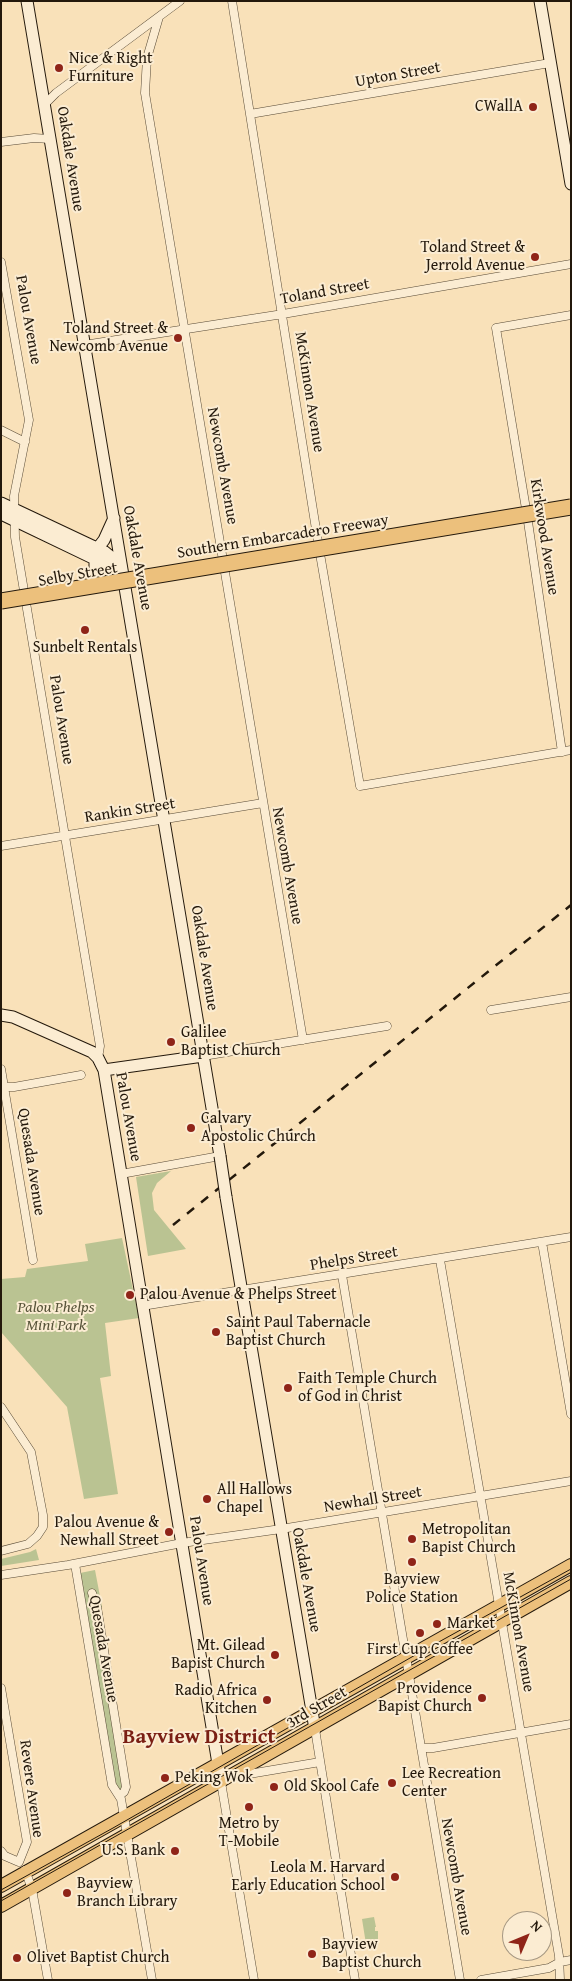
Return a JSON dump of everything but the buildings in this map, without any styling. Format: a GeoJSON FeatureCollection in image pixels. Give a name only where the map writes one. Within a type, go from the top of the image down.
{"type":"FeatureCollection","features":[{"type":"Feature","properties":{"kind":"highway","name":"Southern Embarcadero Freeway"},"geometry":{"type":"LineString","coordinates":[[1,601],[570,509]]}},
{"type":"Feature","properties":{"kind":"highway","name":"Southern Embarcadero Freeway"},"geometry":{"type":"LineString","coordinates":[[1,606],[570,509]]}},
{"type":"Feature","properties":{"kind":"main road","name":"Oakdale Avenue"},"geometry":{"type":"LineString","coordinates":[[27,1],[315,1729]]}},
{"type":"Feature","properties":{"kind":"main road"},"geometry":{"type":"LineString","coordinates":[[540,1],[571,184]]}},
{"type":"Feature","properties":{"kind":"main road"},"geometry":{"type":"LineString","coordinates":[[1,503],[13,514],[121,565]]}},
{"type":"Feature","properties":{"kind":"main road"},"geometry":{"type":"LineString","coordinates":[[1,514],[13,514]]}},
{"type":"Feature","properties":{"kind":"main road"},"geometry":{"type":"LineString","coordinates":[[87,587],[95,575],[96,554],[114,518]]}},
{"type":"Feature","properties":{"kind":"main road"},"geometry":{"type":"LineString","coordinates":[[1,1014],[13,1017],[70,1042],[92,1052],[98,1058]]}},
{"type":"Feature","properties":{"kind":"main road"},"geometry":{"type":"LineString","coordinates":[[104,1070],[203,1056]]}},
{"type":"Feature","properties":{"kind":"main road","name":"Palou Avenue"},"geometry":{"type":"LineString","coordinates":[[98,1058],[104,1070],[221,1782]]}},
{"type":"Feature","properties":{"kind":"main road","name":"3rd Street"},"geometry":{"type":"LineString","coordinates":[[1,1886],[23,1867],[124,1818],[571,1565]]}},
{"type":"Feature","properties":{"kind":"main road","name":"3rd Street"},"geometry":{"type":"LineString","coordinates":[[1,1906],[571,1582]]}},
{"type":"Feature","properties":{"kind":"street"},"geometry":{"type":"LineString","coordinates":[[44,105],[56,93],[180,1]]}},
{"type":"Feature","properties":{"kind":"street","name":"McKinnon Avenue"},"geometry":{"type":"LineString","coordinates":[[232,1],[319,548],[360,786],[562,752]]}},
{"type":"Feature","properties":{"kind":"street","name":"Newcomb Avenue"},"geometry":{"type":"LineString","coordinates":[[158,17],[146,58],[145,93],[303,1040]]}},
{"type":"Feature","properties":{"kind":"street","name":"Upton Street"},"geometry":{"type":"LineString","coordinates":[[250,114],[550,63]]}},
{"type":"Feature","properties":{"kind":"street"},"geometry":{"type":"LineString","coordinates":[[1,142],[34,138],[50,139]]}},
{"type":"Feature","properties":{"kind":"street","name":"Palou Avenue"},"geometry":{"type":"LineString","coordinates":[[1,262],[29,420],[14,496],[13,514],[25,598],[100,1046],[98,1058]]}},
{"type":"Feature","properties":{"kind":"street","name":"Toland Street"},"geometry":{"type":"LineString","coordinates":[[84,345],[283,314],[571,264]]}},
{"type":"Feature","properties":{"kind":"street","name":"Kirkwood Avenue"},"geometry":{"type":"LineString","coordinates":[[562,752],[527,515],[496,328],[571,315]]}},
{"type":"Feature","properties":{"kind":"street"},"geometry":{"type":"LineString","coordinates":[[1,430],[25,442]]}},
{"type":"Feature","properties":{"kind":"street"},"geometry":{"type":"LineString","coordinates":[[539,513],[570,509]]}},
{"type":"Feature","properties":{"kind":"street","name":"Selby Street"},"geometry":{"type":"LineString","coordinates":[[1,601],[516,517]]}},
{"type":"Feature","properties":{"kind":"street"},"geometry":{"type":"LineString","coordinates":[[562,752],[571,750]]}},
{"type":"Feature","properties":{"kind":"street","name":"Rankin Street"},"geometry":{"type":"LineString","coordinates":[[1,846],[263,803]]}},
{"type":"Feature","properties":{"kind":"street"},"geometry":{"type":"LineString","coordinates":[[491,1010],[571,997]]}},
{"type":"Feature","properties":{"kind":"street"},"geometry":{"type":"LineString","coordinates":[[203,1056],[387,1026]]}},
{"type":"Feature","properties":{"kind":"street","name":"Quesada Avenue"},"geometry":{"type":"LineString","coordinates":[[1,1069],[33,1260]]}},
{"type":"Feature","properties":{"kind":"street"},"geometry":{"type":"LineString","coordinates":[[3,1087],[81,1075]]}},
{"type":"Feature","properties":{"kind":"street"},"geometry":{"type":"LineString","coordinates":[[121,1174],[220,1156]]}},
{"type":"Feature","properties":{"kind":"street","name":"Phelps Street"},"geometry":{"type":"LineString","coordinates":[[142,1306],[440,1260],[571,1237]]}},
{"type":"Feature","properties":{"kind":"street"},"geometry":{"type":"LineString","coordinates":[[542,1242],[571,1414]]}},
{"type":"Feature","properties":{"kind":"street","name":"McKinnon Avenue"},"geometry":{"type":"LineString","coordinates":[[440,1260],[560,1962],[560,1980]]}},
{"type":"Feature","properties":{"kind":"street","name":"Newcomb Avenue"},"geometry":{"type":"LineString","coordinates":[[342,1275],[460,1980]]}},
{"type":"Feature","properties":{"kind":"street"},"geometry":{"type":"LineString","coordinates":[[1,1407],[31,1452],[43,1515],[43,1527],[28,1544],[1,1551]]}},
{"type":"Feature","properties":{"kind":"street","name":"Newhall Street"},"geometry":{"type":"LineString","coordinates":[[1,1575],[571,1481]]}},
{"type":"Feature","properties":{"kind":"street","name":"Quesada Avenue"},"geometry":{"type":"LineString","coordinates":[[75,1564],[112,1785],[120,1796],[152,1980]]}},
{"type":"Feature","properties":{"kind":"street","name":"Quesada Avenue"},"geometry":{"type":"LineString","coordinates":[[92,1593],[97,1607],[126,1787],[126,1790],[120,1796]]}},
{"type":"Feature","properties":{"kind":"street","name":"Revere Avenue"},"geometry":{"type":"LineString","coordinates":[[1,1688],[27,1842],[23,1867]]}},
{"type":"Feature","properties":{"kind":"street"},"geometry":{"type":"LineString","coordinates":[[421,1748],[433,1748],[571,1724]]}},
{"type":"Feature","properties":{"kind":"street","name":"Oakdale Avenue"},"geometry":{"type":"LineString","coordinates":[[315,1729],[355,1980]]}},
{"type":"Feature","properties":{"kind":"street"},"geometry":{"type":"LineString","coordinates":[[250,1774],[320,1762]]}},
{"type":"Feature","properties":{"kind":"street","name":"Palou Avenue"},"geometry":{"type":"LineString","coordinates":[[221,1782],[254,1980]]}},
{"type":"Feature","properties":{"kind":"street"},"geometry":{"type":"LineString","coordinates":[[1,1851],[5,1856],[23,1867],[32,1889],[48,1980]]}},
{"type":"Feature","properties":{"kind":"street"},"geometry":{"type":"LineString","coordinates":[[481,1980],[549,1968],[560,1962],[571,1960]]}},
{"type":"Feature","properties":{"kind":"green space"},"geometry":{"type":"Polygon","coordinates":[[[171,1171],[157,1183],[152,1193],[154,1210],[186,1249],[148,1256],[136,1177],[171,1171]]]}},
{"type":"Feature","properties":{"kind":"green space","name":"Palou Phelps Mini Park"},"geometry":{"type":"Polygon","coordinates":[[[122,1238],[139,1318],[105,1323],[111,1376],[100,1378],[118,1494],[84,1499],[67,1407],[1,1332],[1,1279],[25,1277],[27,1269],[88,1261],[85,1244],[122,1238]]]}},
{"type":"Feature","properties":{"kind":"green space"},"geometry":{"type":"Polygon","coordinates":[[[36,1549],[39,1560],[1,1566],[1,1559],[36,1549]]]}},
{"type":"Feature","properties":{"kind":"green space"},"geometry":{"type":"Polygon","coordinates":[[[95,1570],[102,1607],[93,1608],[123,1786],[120,1790],[116,1787],[80,1573],[95,1570]]]}},
{"type":"Feature","properties":{"kind":"green space"},"geometry":{"type":"Polygon","coordinates":[[[374,1917],[375,1931],[378,1931],[378,1942],[366,1944],[362,1919],[374,1917]]]}},
{"type":"Feature","properties":{"kind":"tram line"},"geometry":{"type":"LineString","coordinates":[[1,1890],[417,1654],[571,1569]]}},
{"type":"Feature","properties":{"kind":"tram line"},"geometry":{"type":"LineString","coordinates":[[1,1901],[571,1579]]}},
{"type":"Feature","properties":{"kind":"railway"},"geometry":{"type":"LineString","coordinates":[[173,1225],[571,905]]}},
{"type":"Feature","properties":{"kind":"place","name":"Nice & Right Furniture"},"geometry":{"type":"Point","coordinates":[59,68]}},
{"type":"Feature","properties":{"kind":"place","name":"CWallA"},"geometry":{"type":"Point","coordinates":[533,107]}},
{"type":"Feature","properties":{"kind":"place","name":"Toland Street & Jerrold Avenue"},"geometry":{"type":"Point","coordinates":[535,257]}},
{"type":"Feature","properties":{"kind":"place","name":"Toland Street & Newcomb Avenue"},"geometry":{"type":"Point","coordinates":[178,338]}},
{"type":"Feature","properties":{"kind":"place","name":"Sunbelt Rentals"},"geometry":{"type":"Point","coordinates":[85,630]}},
{"type":"Feature","properties":{"kind":"place","name":"Galilee Baptist Church"},"geometry":{"type":"Point","coordinates":[171,1042]}},
{"type":"Feature","properties":{"kind":"place","name":"Calvary Apostolic Church"},"geometry":{"type":"Point","coordinates":[191,1128]}},
{"type":"Feature","properties":{"kind":"place","name":"Palou Avenue & Phelps Street"},"geometry":{"type":"Point","coordinates":[130,1295]}},
{"type":"Feature","properties":{"kind":"place","name":"Saint Paul Tabernacle Baptist Church"},"geometry":{"type":"Point","coordinates":[216,1332]}},
{"type":"Feature","properties":{"kind":"place","name":"Faith Temple Church of God in Christ"},"geometry":{"type":"Point","coordinates":[288,1388]}},
{"type":"Feature","properties":{"kind":"place","name":"All Hallows Chapel"},"geometry":{"type":"Point","coordinates":[207,1499]}},
{"type":"Feature","properties":{"kind":"place","name":"Palou Avenue & Newhall Street"},"geometry":{"type":"Point","coordinates":[169,1532]}},
{"type":"Feature","properties":{"kind":"place","name":"Metropolitan Bapist Church"},"geometry":{"type":"Point","coordinates":[412,1539]}},
{"type":"Feature","properties":{"kind":"place","name":"Bayview Police Station"},"geometry":{"type":"Point","coordinates":[412,1562]}},
{"type":"Feature","properties":{"kind":"place","name":"Market"},"geometry":{"type":"Point","coordinates":[437,1624]}},
{"type":"Feature","properties":{"kind":"place","name":"First Cup Coffee"},"geometry":{"type":"Point","coordinates":[420,1633]}},
{"type":"Feature","properties":{"kind":"place","name":"Mt. Gilead Bapist Church"},"geometry":{"type":"Point","coordinates":[275,1655]}},
{"type":"Feature","properties":{"kind":"place","name":"Providence Bapist Church"},"geometry":{"type":"Point","coordinates":[482,1698]}},
{"type":"Feature","properties":{"kind":"place","name":"Radio Africa Kitchen"},"geometry":{"type":"Point","coordinates":[267,1700]}},
{"type":"Feature","properties":{"kind":"place","name":"Peking Wok"},"geometry":{"type":"Point","coordinates":[165,1778]}},
{"type":"Feature","properties":{"kind":"place","name":"Lee Recreation Center"},"geometry":{"type":"Point","coordinates":[392,1783]}},
{"type":"Feature","properties":{"kind":"place","name":"Old Skool Cafe"},"geometry":{"type":"Point","coordinates":[274,1787]}},
{"type":"Feature","properties":{"kind":"place","name":"Metro by T-Mobile"},"geometry":{"type":"Point","coordinates":[249,1807]}},
{"type":"Feature","properties":{"kind":"place","name":"U.S. Bank"},"geometry":{"type":"Point","coordinates":[175,1851]}},
{"type":"Feature","properties":{"kind":"place","name":"Leola M. Harvard Early Education School"},"geometry":{"type":"Point","coordinates":[395,1877]}},
{"type":"Feature","properties":{"kind":"place","name":"Bayview Branch Library"},"geometry":{"type":"Point","coordinates":[67,1893]}},
{"type":"Feature","properties":{"kind":"place","name":"Bayview Baptist Church"},"geometry":{"type":"Point","coordinates":[312,1954]}},
{"type":"Feature","properties":{"kind":"place","name":"Olivet Baptist Church"},"geometry":{"type":"Point","coordinates":[17,1958]}},
{"type":"Feature","properties":{"kind":"district","name":"Bayview District"},"geometry":{"type":"Point","coordinates":[199,1738]}}]}
